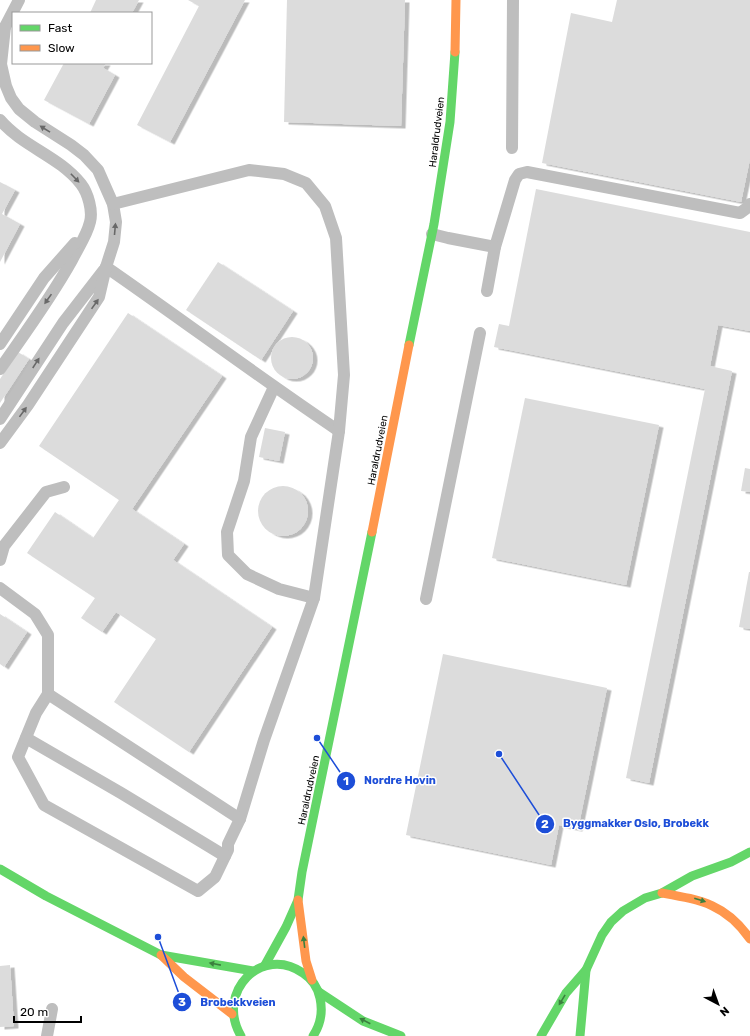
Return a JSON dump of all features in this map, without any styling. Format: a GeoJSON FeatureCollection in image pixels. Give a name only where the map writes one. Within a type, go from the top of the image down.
{"type":"FeatureCollection","features":[{"type":"Feature","properties":{"kind":"main road","name":"Haraldrudveien"},"geometry":{"type":"LineString","coordinates":[[312,980],[306,961],[298,900],[302,872],[360,597],[420,286],[432,234],[450,122],[456,39],[456,0]]}},
{"type":"Feature","properties":{"kind":"main road"},"geometry":{"type":"LineString","coordinates":[[580,1036],[586,970],[595,948],[611,922],[622,911],[645,898],[662,893],[692,876],[731,862],[750,852]]}},
{"type":"Feature","properties":{"kind":"main road"},"geometry":{"type":"LineString","coordinates":[[0,869],[65,906],[162,955],[253,971]]}},
{"type":"Feature","properties":{"kind":"main road"},"geometry":{"type":"LineString","coordinates":[[662,893],[689,897],[719,907],[743,928],[750,939]]}},
{"type":"Feature","properties":{"kind":"main road","name":"Haraldrudveien"},"geometry":{"type":"LineString","coordinates":[[266,965],[298,900]]}},
{"type":"Feature","properties":{"kind":"main road"},"geometry":{"type":"LineString","coordinates":[[162,955],[184,977],[232,1014]]}},
{"type":"Feature","properties":{"kind":"main road"},"geometry":{"type":"LineString","coordinates":[[241,1036],[235,1025],[232,1014],[233,1001],[237,989],[244,979],[253,971],[266,965],[278,964],[291,966],[302,972],[312,980],[319,992],[322,1002],[322,1013],[320,1024],[313,1036]]}},
{"type":"Feature","properties":{"kind":"main road"},"geometry":{"type":"LineString","coordinates":[[541,1036],[566,993],[586,970]]}},
{"type":"Feature","properties":{"kind":"main road"},"geometry":{"type":"LineString","coordinates":[[319,992],[363,1021],[401,1036]]}},
{"type":"Feature","properties":{"kind":"lane"},"geometry":{"type":"LineString","coordinates":[[12,12],[19,0]]}},
{"type":"Feature","properties":{"kind":"lane"},"geometry":{"type":"LineString","coordinates":[[512,148],[513,0]]}},
{"type":"Feature","properties":{"kind":"lane"},"geometry":{"type":"LineString","coordinates":[[0,443],[28,405],[99,297],[114,242],[116,222],[113,204],[98,170],[84,155],[35,122],[19,109],[11,98],[6,86],[1,64],[2,30],[12,12]]}},
{"type":"Feature","properties":{"kind":"lane"},"geometry":{"type":"LineString","coordinates":[[0,120],[15,134],[57,161],[82,185],[87,196],[91,220],[57,286],[0,369]]}},
{"type":"Feature","properties":{"kind":"lane"},"geometry":{"type":"LineString","coordinates":[[0,588],[35,614],[48,635],[48,694],[36,713],[18,757],[44,805],[198,891],[215,877],[228,850],[228,844],[240,819],[264,740],[314,598],[339,431],[344,375],[336,238],[325,206],[306,183],[284,174],[249,170],[113,204]]}},
{"type":"Feature","properties":{"kind":"lane"},"geometry":{"type":"LineString","coordinates":[[487,290],[496,247],[515,180],[519,174],[527,172],[740,213],[750,204]]}},
{"type":"Feature","properties":{"kind":"lane"},"geometry":{"type":"LineString","coordinates":[[0,344],[44,278],[88,228]]}},
{"type":"Feature","properties":{"kind":"lane"},"geometry":{"type":"LineString","coordinates":[[432,234],[496,247]]}},
{"type":"Feature","properties":{"kind":"lane"},"geometry":{"type":"LineString","coordinates":[[106,267],[160,304],[274,387],[339,431]]}},
{"type":"Feature","properties":{"kind":"lane"},"geometry":{"type":"LineString","coordinates":[[0,419],[63,323],[106,267]]}},
{"type":"Feature","properties":{"kind":"lane"},"geometry":{"type":"LineString","coordinates":[[426,599],[480,333]]}},
{"type":"Feature","properties":{"kind":"lane"},"geometry":{"type":"LineString","coordinates":[[274,387],[251,437],[244,481],[227,532],[228,555],[247,574],[279,589],[314,598]]}},
{"type":"Feature","properties":{"kind":"lane"},"geometry":{"type":"LineString","coordinates":[[0,560],[4,546],[46,492],[64,487]]}},
{"type":"Feature","properties":{"kind":"lane"},"geometry":{"type":"LineString","coordinates":[[48,694],[240,819]]}},
{"type":"Feature","properties":{"kind":"lane"},"geometry":{"type":"LineString","coordinates":[[26,738],[225,856]]}},
{"type":"Feature","properties":{"kind":"lane"},"geometry":{"type":"LineString","coordinates":[[47,1036],[52,1009]]}},
{"type":"Feature","properties":{"kind":"building"},"geometry":{"type":"Polygon","coordinates":[[[96,0],[139,0],[133,12],[90,12],[96,0]]]}},
{"type":"Feature","properties":{"kind":"building"},"geometry":{"type":"Polygon","coordinates":[[[188,0],[245,0],[170,142],[137,125],[199,6],[188,0]]]}},
{"type":"Feature","properties":{"kind":"building"},"geometry":{"type":"Polygon","coordinates":[[[287,0],[405,0],[401,126],[284,122],[287,0]]]}},
{"type":"Feature","properties":{"kind":"building"},"geometry":{"type":"Polygon","coordinates":[[[617,0],[750,0],[750,159],[741,202],[542,163],[571,13],[612,22],[617,0]]]}},
{"type":"Feature","properties":{"kind":"building"},"geometry":{"type":"Polygon","coordinates":[[[63,64],[105,64],[103,68],[115,75],[89,124],[44,100],[63,64]]]}},
{"type":"Feature","properties":{"kind":"building"},"geometry":{"type":"Polygon","coordinates":[[[0,182],[15,190],[2,214],[20,224],[0,262],[0,182]]]}},
{"type":"Feature","properties":{"kind":"building"},"geometry":{"type":"Polygon","coordinates":[[[536,189],[750,232],[750,331],[718,325],[710,366],[732,371],[649,783],[626,778],[705,389],[494,347],[499,324],[509,326],[536,189]]]}},
{"type":"Feature","properties":{"kind":"building"},"geometry":{"type":"Polygon","coordinates":[[[218,262],[293,311],[261,360],[186,310],[218,262]]]}},
{"type":"Feature","properties":{"kind":"building"},"geometry":{"type":"Polygon","coordinates":[[[128,313],[222,376],[132,509],[184,544],[173,560],[272,627],[189,752],[114,702],[156,639],[116,612],[102,632],[81,618],[95,598],[27,553],[55,512],[93,538],[119,500],[39,446],[128,313]]]}},
{"type":"Feature","properties":{"kind":"building"},"geometry":{"type":"Polygon","coordinates":[[[292,337],[307,343],[313,358],[307,373],[292,379],[277,373],[271,358],[277,343],[292,337]]]}},
{"type":"Feature","properties":{"kind":"building"},"geometry":{"type":"Polygon","coordinates":[[[18,352],[29,359],[0,403],[0,379],[18,352]]]}},
{"type":"Feature","properties":{"kind":"building"},"geometry":{"type":"Polygon","coordinates":[[[525,398],[659,425],[626,585],[492,558],[525,398]]]}},
{"type":"Feature","properties":{"kind":"building"},"geometry":{"type":"Polygon","coordinates":[[[265,428],[285,432],[279,461],[259,457],[265,428]]]}},
{"type":"Feature","properties":{"kind":"building"},"geometry":{"type":"Polygon","coordinates":[[[745,468],[750,469],[750,492],[741,491],[745,468]]]}},
{"type":"Feature","properties":{"kind":"building"},"geometry":{"type":"Polygon","coordinates":[[[288,486],[293,487],[301,493],[307,501],[307,521],[301,529],[293,535],[278,536],[273,535],[265,529],[259,521],[258,506],[259,501],[265,493],[273,487],[288,486]]]}},
{"type":"Feature","properties":{"kind":"building"},"geometry":{"type":"Polygon","coordinates":[[[750,572],[750,629],[739,627],[750,572]]]}},
{"type":"Feature","properties":{"kind":"building"},"geometry":{"type":"Polygon","coordinates":[[[0,614],[27,632],[4,667],[0,664],[0,614]]]}},
{"type":"Feature","properties":{"kind":"building"},"geometry":{"type":"Polygon","coordinates":[[[443,654],[607,688],[578,829],[559,825],[551,865],[406,835],[443,654]]]}},
{"type":"Feature","properties":{"kind":"building"},"geometry":{"type":"Polygon","coordinates":[[[10,965],[14,1026],[0,1027],[0,966],[10,965]]]}},
{"type":"Feature","properties":{"kind":"traffic: fast"},"geometry":{"type":"LineString","coordinates":[[409,345],[434,224],[450,122],[455,52]]}},
{"type":"Feature","properties":{"kind":"traffic: fast"},"geometry":{"type":"LineString","coordinates":[[265,965],[286,927],[298,900],[302,872],[372,532]]}},
{"type":"Feature","properties":{"kind":"traffic: fast"},"geometry":{"type":"LineString","coordinates":[[541,1036],[566,993],[586,970],[602,935],[611,922],[623,911],[645,898],[662,893],[692,876],[731,862],[750,852]]}},
{"type":"Feature","properties":{"kind":"traffic: fast"},"geometry":{"type":"LineString","coordinates":[[0,869],[46,896],[161,955],[253,971]]}},
{"type":"Feature","properties":{"kind":"traffic: fast"},"geometry":{"type":"LineString","coordinates":[[241,1036],[235,1019],[234,1004],[238,989],[247,977],[259,969],[272,964],[287,966],[303,973],[316,987],[320,998],[321,1013],[320,1022],[313,1036]]}},
{"type":"Feature","properties":{"kind":"traffic: fast"},"geometry":{"type":"LineString","coordinates":[[580,1036],[586,970]]}},
{"type":"Feature","properties":{"kind":"traffic: fast"},"geometry":{"type":"LineString","coordinates":[[319,992],[363,1021],[401,1036]]}},
{"type":"Feature","properties":{"kind":"traffic: slow"},"geometry":{"type":"LineString","coordinates":[[455,52],[456,0]]}},
{"type":"Feature","properties":{"kind":"traffic: slow"},"geometry":{"type":"LineString","coordinates":[[372,532],[409,345]]}},
{"type":"Feature","properties":{"kind":"traffic: slow"},"geometry":{"type":"LineString","coordinates":[[662,893],[701,901],[722,911],[732,918],[750,939]]}},
{"type":"Feature","properties":{"kind":"traffic: slow"},"geometry":{"type":"LineString","coordinates":[[298,900],[306,961],[312,980]]}},
{"type":"Feature","properties":{"kind":"traffic: slow"},"geometry":{"type":"LineString","coordinates":[[161,955],[184,977],[232,1014]]}},
{"type":"Feature","properties":{"kind":"place","name":"Nordre Hovin"},"geometry":{"type":"Point","coordinates":[317,738]}},
{"type":"Feature","properties":{"kind":"place","name":"Byggmakker Oslo, Brobekk"},"geometry":{"type":"Point","coordinates":[499,754]}},
{"type":"Feature","properties":{"kind":"place","name":"Brobekkveien"},"geometry":{"type":"Point","coordinates":[158,937]}}]}
